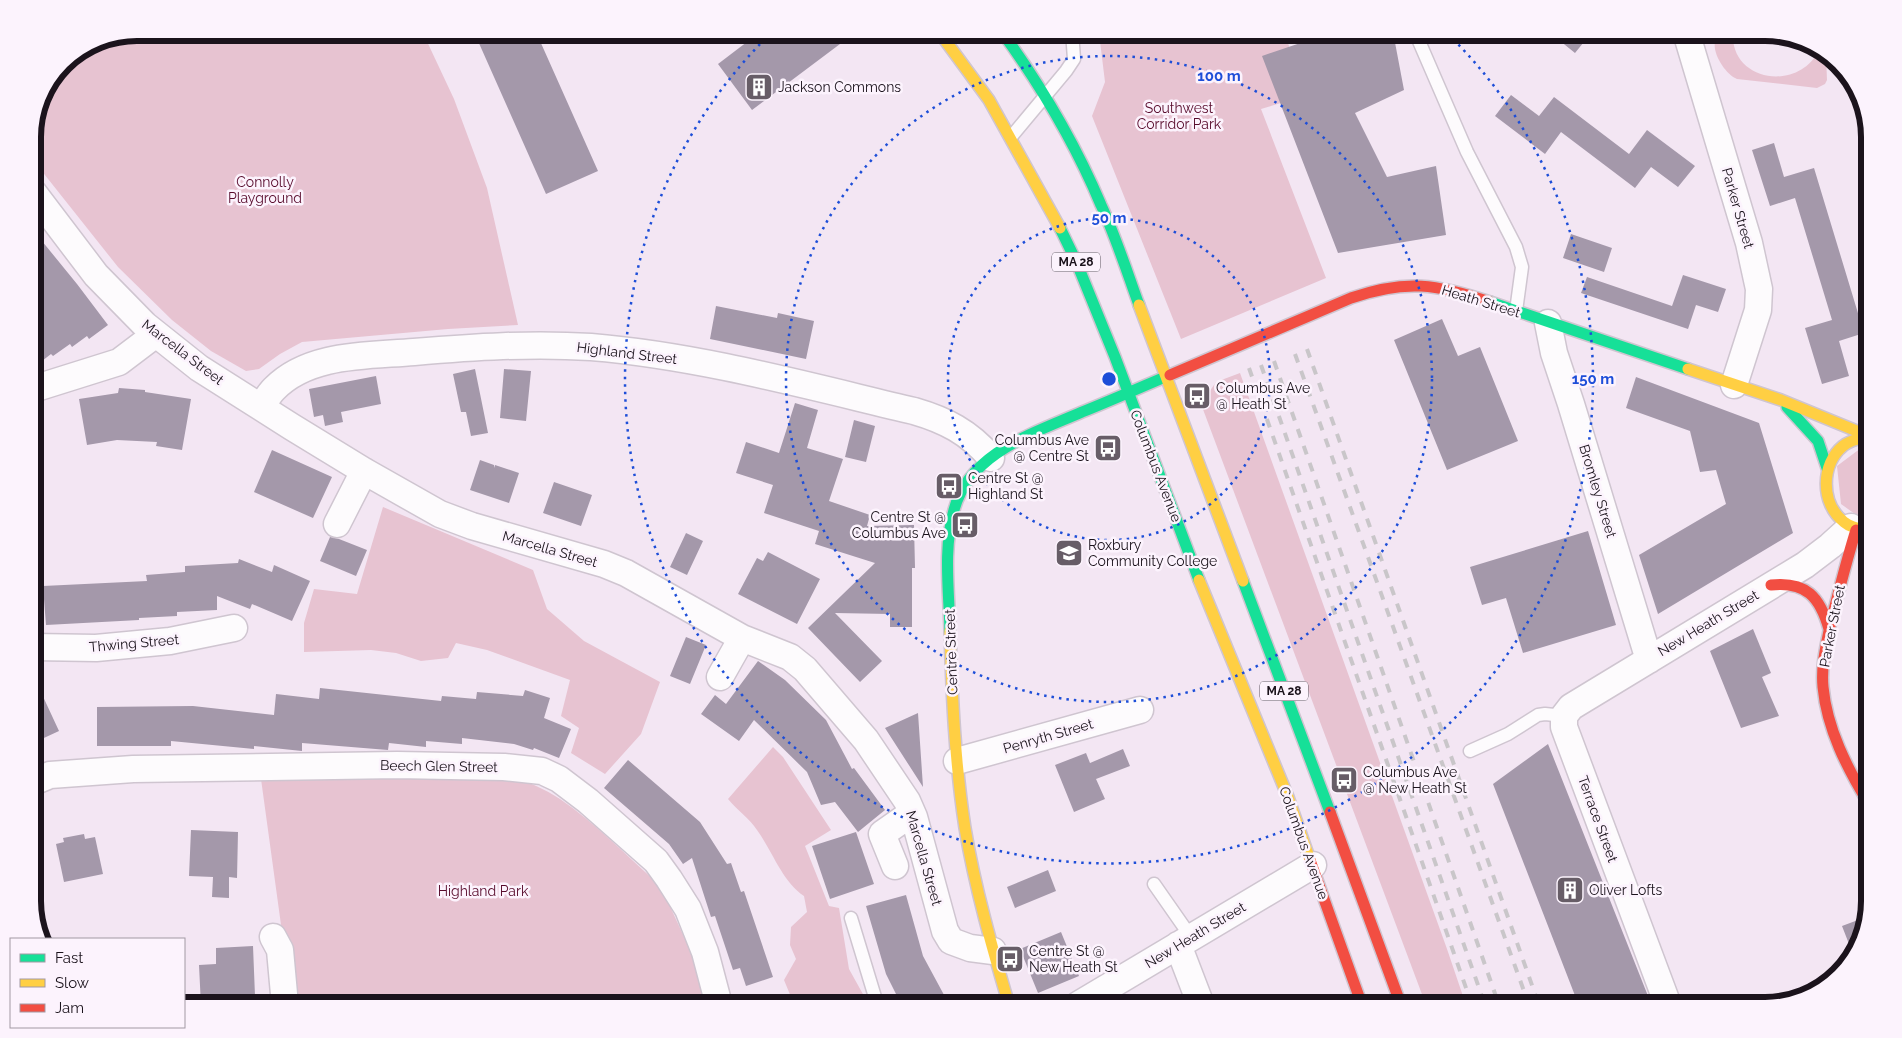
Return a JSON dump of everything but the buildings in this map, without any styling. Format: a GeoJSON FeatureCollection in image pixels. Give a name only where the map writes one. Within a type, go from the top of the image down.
{"type":"FeatureCollection","features":[{"type":"Feature","properties":{"kind":"main road","name":"Columbus Avenue"},"geometry":{"type":"LineString","coordinates":[[946,41],[980,86],[1011,137],[1076,261],[1115,357],[1208,604],[1252,707],[1313,865],[1359,997]]}},
{"type":"Feature","properties":{"kind":"main road","name":"MA 28"},"geometry":{"type":"LineString","coordinates":[[1008,41],[1046,96],[1083,164],[1102,206],[1398,997]]}},
{"type":"Feature","properties":{"kind":"main road","name":"Heath Street"},"geometry":{"type":"LineString","coordinates":[[1128,393],[1351,298],[1394,286],[1418,285],[1444,288],[1516,311],[1782,400],[1861,433]]}},
{"type":"Feature","properties":{"kind":"main road","name":"Centre Street"},"geometry":{"type":"LineString","coordinates":[[1006,997],[993,951],[971,858],[957,761],[952,702],[948,568],[951,520],[956,501],[963,487],[991,458],[1022,438],[1128,393]]}},
{"type":"Feature","properties":{"kind":"main road"},"geometry":{"type":"LineString","coordinates":[[1782,400],[1818,442],[1827,468]]}},
{"type":"Feature","properties":{"kind":"main road"},"geometry":{"type":"LineString","coordinates":[[1859,529],[1840,519],[1832,508],[1826,495],[1825,482],[1827,468],[1834,456],[1844,446],[1861,438]]}},
{"type":"Feature","properties":{"kind":"main road","name":"Parker Street"},"geometry":{"type":"LineString","coordinates":[[1859,529],[1838,588],[1822,668],[1826,708],[1847,762],[1861,788]]}},
{"type":"Feature","properties":{"kind":"main road"},"geometry":{"type":"LineString","coordinates":[[1771,585],[1790,584],[1805,589],[1820,603],[1829,629]]}},
{"type":"Feature","properties":{"kind":"street","name":"Parker Street"},"geometry":{"type":"LineString","coordinates":[[1689,41],[1749,243],[1759,289],[1758,310],[1734,385]]}},
{"type":"Feature","properties":{"kind":"street","name":"Marcella Street"},"geometry":{"type":"LineString","coordinates":[[41,203],[96,276],[129,310],[156,334],[199,368],[364,471],[453,520],[604,564],[626,573],[742,638],[790,657],[805,669],[866,740],[907,801],[945,932],[951,941],[970,948],[993,951]]}},
{"type":"Feature","properties":{"kind":"street","name":"Bromley Street"},"geometry":{"type":"LineString","coordinates":[[1548,322],[1554,353],[1649,660]]}},
{"type":"Feature","properties":{"kind":"street"},"geometry":{"type":"LineString","coordinates":[[41,386],[119,362],[156,334]]}},
{"type":"Feature","properties":{"kind":"street","name":"Highland Street"},"geometry":{"type":"LineString","coordinates":[[261,407],[275,388],[294,374],[316,364],[352,357],[486,347],[539,345],[590,347],[668,356],[914,411],[936,418],[962,430],[991,458]]}},
{"type":"Feature","properties":{"kind":"street"},"geometry":{"type":"LineString","coordinates":[[338,524],[364,471]]}},
{"type":"Feature","properties":{"kind":"street","name":"New Heath Street"},"geometry":{"type":"LineString","coordinates":[[1564,716],[1571,707],[1859,529]]}},
{"type":"Feature","properties":{"kind":"street","name":"Thwing Street"},"geometry":{"type":"LineString","coordinates":[[41,647],[96,648],[161,642],[234,628]]}},
{"type":"Feature","properties":{"kind":"street"},"geometry":{"type":"LineString","coordinates":[[720,677],[742,638]]}},
{"type":"Feature","properties":{"kind":"street","name":"Penryth Street"},"geometry":{"type":"LineString","coordinates":[[957,761],[1140,710]]}},
{"type":"Feature","properties":{"kind":"street","name":"Terrace Street"},"geometry":{"type":"LineString","coordinates":[[1564,716],[1564,727],[1665,997]]}},
{"type":"Feature","properties":{"kind":"street","name":"Beech Glen Street"},"geometry":{"type":"LineString","coordinates":[[41,779],[50,775],[133,769],[398,765],[504,766],[542,771],[559,779],[588,801],[656,861],[688,909],[705,952],[718,997]]}},
{"type":"Feature","properties":{"kind":"street"},"geometry":{"type":"LineString","coordinates":[[895,866],[882,834],[912,813]]}},
{"type":"Feature","properties":{"kind":"street","name":"New Heath Street"},"geometry":{"type":"LineString","coordinates":[[1093,997],[1313,865]]}},
{"type":"Feature","properties":{"kind":"street"},"geometry":{"type":"LineString","coordinates":[[273,937],[280,950],[284,997]]}},
{"type":"Feature","properties":{"kind":"street"},"geometry":{"type":"LineString","coordinates":[[1185,941],[1199,997]]}},
{"type":"Feature","properties":{"kind":"lane"},"geometry":{"type":"LineString","coordinates":[[1011,137],[1074,59],[1073,41]]}},
{"type":"Feature","properties":{"kind":"lane"},"geometry":{"type":"LineString","coordinates":[[1419,41],[1467,152],[1516,247],[1522,266],[1516,311]]}},
{"type":"Feature","properties":{"kind":"lane"},"geometry":{"type":"LineString","coordinates":[[1470,752],[1508,734],[1538,715],[1564,716]]}},
{"type":"Feature","properties":{"kind":"lane"},"geometry":{"type":"LineString","coordinates":[[1154,884],[1185,941]]}},
{"type":"Feature","properties":{"kind":"lane"},"geometry":{"type":"LineString","coordinates":[[852,918],[875,997]]}},
{"type":"Feature","properties":{"kind":"green space","name":"Connolly Playground"},"geometry":{"type":"Polygon","coordinates":[[[131,41],[427,41],[454,99],[487,188],[518,325],[448,329],[302,342],[280,354],[259,369],[246,371],[211,351],[172,320],[118,267],[41,170],[41,131],[49,100],[61,79],[79,61],[106,46],[131,41]]]}},
{"type":"Feature","properties":{"kind":"green space","name":"Southwest Corridor Park"},"geometry":{"type":"Polygon","coordinates":[[[1100,41],[1287,41],[1304,96],[1261,109],[1326,278],[1181,339],[1092,116],[1105,82],[1100,41]]]}},
{"type":"Feature","properties":{"kind":"green space"},"geometry":{"type":"Polygon","coordinates":[[[1716,41],[1734,41],[1735,49],[1742,62],[1753,71],[1767,76],[1782,76],[1796,72],[1809,64],[1815,55],[1826,64],[1827,80],[1825,84],[1817,88],[1737,79],[1726,71],[1721,64],[1715,50],[1716,41]]]}},
{"type":"Feature","properties":{"kind":"green space"},"geometry":{"type":"Polygon","coordinates":[[[1240,373],[1463,997],[1423,997],[1201,404],[1216,382],[1240,373]]]}},
{"type":"Feature","properties":{"kind":"green space"},"geometry":{"type":"Polygon","coordinates":[[[1861,448],[1861,518],[1841,504],[1837,466],[1861,448]]]}},
{"type":"Feature","properties":{"kind":"green space"},"geometry":{"type":"Polygon","coordinates":[[[383,507],[533,570],[547,609],[584,641],[660,682],[641,734],[605,774],[571,753],[579,728],[561,716],[570,680],[487,650],[456,643],[448,658],[421,661],[396,653],[371,650],[304,652],[304,623],[314,589],[357,594],[383,507]]]}},
{"type":"Feature","properties":{"kind":"green space"},"geometry":{"type":"Polygon","coordinates":[[[773,747],[783,757],[831,830],[805,846],[829,906],[839,908],[849,969],[865,997],[791,997],[784,980],[796,959],[790,945],[791,927],[807,912],[804,896],[796,890],[784,874],[754,826],[728,799],[773,747]]]}},
{"type":"Feature","properties":{"kind":"green space","name":"Highland Park"},"geometry":{"type":"Polygon","coordinates":[[[511,776],[530,783],[573,808],[656,882],[663,891],[696,963],[703,997],[291,997],[261,779],[511,776]]]}},
{"type":"Feature","properties":{"kind":"railway"},"geometry":{"type":"LineString","coordinates":[[1307,349],[1536,997]]}},
{"type":"Feature","properties":{"kind":"railway"},"geometry":{"type":"LineString","coordinates":[[1295,354],[1526,997]]}},
{"type":"Feature","properties":{"kind":"railway"},"geometry":{"type":"LineString","coordinates":[[1274,361],[1496,997]]}},
{"type":"Feature","properties":{"kind":"railway"},"geometry":{"type":"LineString","coordinates":[[1261,365],[1482,997]]}},
{"type":"Feature","properties":{"kind":"railway"},"geometry":{"type":"LineString","coordinates":[[1249,368],[1469,997]]}},
{"type":"Feature","properties":{"kind":"traffic: fast"},"geometry":{"type":"LineString","coordinates":[[1008,41],[1044,94],[1080,159],[1112,229],[1139,305]]}},
{"type":"Feature","properties":{"kind":"traffic: fast"},"geometry":{"type":"LineString","coordinates":[[1060,228],[1076,261],[1115,357],[1199,580]]}},
{"type":"Feature","properties":{"kind":"traffic: fast"},"geometry":{"type":"LineString","coordinates":[[1490,302],[1688,369]]}},
{"type":"Feature","properties":{"kind":"traffic: fast"},"geometry":{"type":"LineString","coordinates":[[950,631],[948,555],[951,525],[954,510],[962,490],[974,474],[988,459],[1024,437],[1170,375]]}},
{"type":"Feature","properties":{"kind":"traffic: fast"},"geometry":{"type":"LineString","coordinates":[[1787,407],[1818,441],[1827,468]]}},
{"type":"Feature","properties":{"kind":"traffic: fast"},"geometry":{"type":"LineString","coordinates":[[1243,581],[1330,812]]}},
{"type":"Feature","properties":{"kind":"traffic: slow"},"geometry":{"type":"LineString","coordinates":[[946,41],[989,100],[1060,228]]}},
{"type":"Feature","properties":{"kind":"traffic: slow"},"geometry":{"type":"LineString","coordinates":[[1139,305],[1243,581]]}},
{"type":"Feature","properties":{"kind":"traffic: slow"},"geometry":{"type":"LineString","coordinates":[[1688,369],[1781,400],[1861,433]]}},
{"type":"Feature","properties":{"kind":"traffic: slow"},"geometry":{"type":"LineString","coordinates":[[1861,438],[1849,442],[1836,454],[1830,463],[1826,484],[1827,494],[1836,514],[1850,526],[1861,529]]}},
{"type":"Feature","properties":{"kind":"traffic: slow"},"geometry":{"type":"LineString","coordinates":[[1199,580],[1288,797],[1310,860]]}},
{"type":"Feature","properties":{"kind":"traffic: slow"},"geometry":{"type":"LineString","coordinates":[[950,631],[954,730],[965,828],[979,895],[1007,997]]}},
{"type":"Feature","properties":{"kind":"traffic: jam"},"geometry":{"type":"LineString","coordinates":[[1170,375],[1351,298],[1388,288],[1405,286],[1437,288],[1490,302]]}},
{"type":"Feature","properties":{"kind":"traffic: jam"},"geometry":{"type":"LineString","coordinates":[[1856,530],[1830,626],[1824,656],[1823,687],[1825,703],[1839,748],[1861,790]]}},
{"type":"Feature","properties":{"kind":"traffic: jam"},"geometry":{"type":"LineString","coordinates":[[1771,585],[1783,584],[1794,586],[1810,594],[1821,608],[1829,629]]}},
{"type":"Feature","properties":{"kind":"traffic: jam"},"geometry":{"type":"LineString","coordinates":[[1330,812],[1398,997]]}},
{"type":"Feature","properties":{"kind":"traffic: jam"},"geometry":{"type":"LineString","coordinates":[[1310,860],[1359,997]]}},
{"type":"Feature","properties":{"kind":"place","name":"Jackson Commons"},"geometry":{"type":"Point","coordinates":[759,87]}},
{"type":"Feature","properties":{"kind":"place","name":"Columbus Ave @ Heath St"},"geometry":{"type":"Point","coordinates":[1197,396]}},
{"type":"Feature","properties":{"kind":"place","name":"Columbus Ave @ Centre St"},"geometry":{"type":"Point","coordinates":[1108,448]}},
{"type":"Feature","properties":{"kind":"place","name":"Centre St @ Highland St"},"geometry":{"type":"Point","coordinates":[949,486]}},
{"type":"Feature","properties":{"kind":"place","name":"Centre St @ Columbus Ave"},"geometry":{"type":"Point","coordinates":[965,525]}},
{"type":"Feature","properties":{"kind":"place","name":"Roxbury Community College"},"geometry":{"type":"Point","coordinates":[1069,553]}},
{"type":"Feature","properties":{"kind":"place","name":"Columbus Ave @ New Heath St"},"geometry":{"type":"Point","coordinates":[1344,780]}},
{"type":"Feature","properties":{"kind":"place","name":"Oliver Lofts"},"geometry":{"type":"Point","coordinates":[1570,890]}},
{"type":"Feature","properties":{"kind":"place","name":"Centre St @ New Heath St"},"geometry":{"type":"Point","coordinates":[1010,959]}}]}
